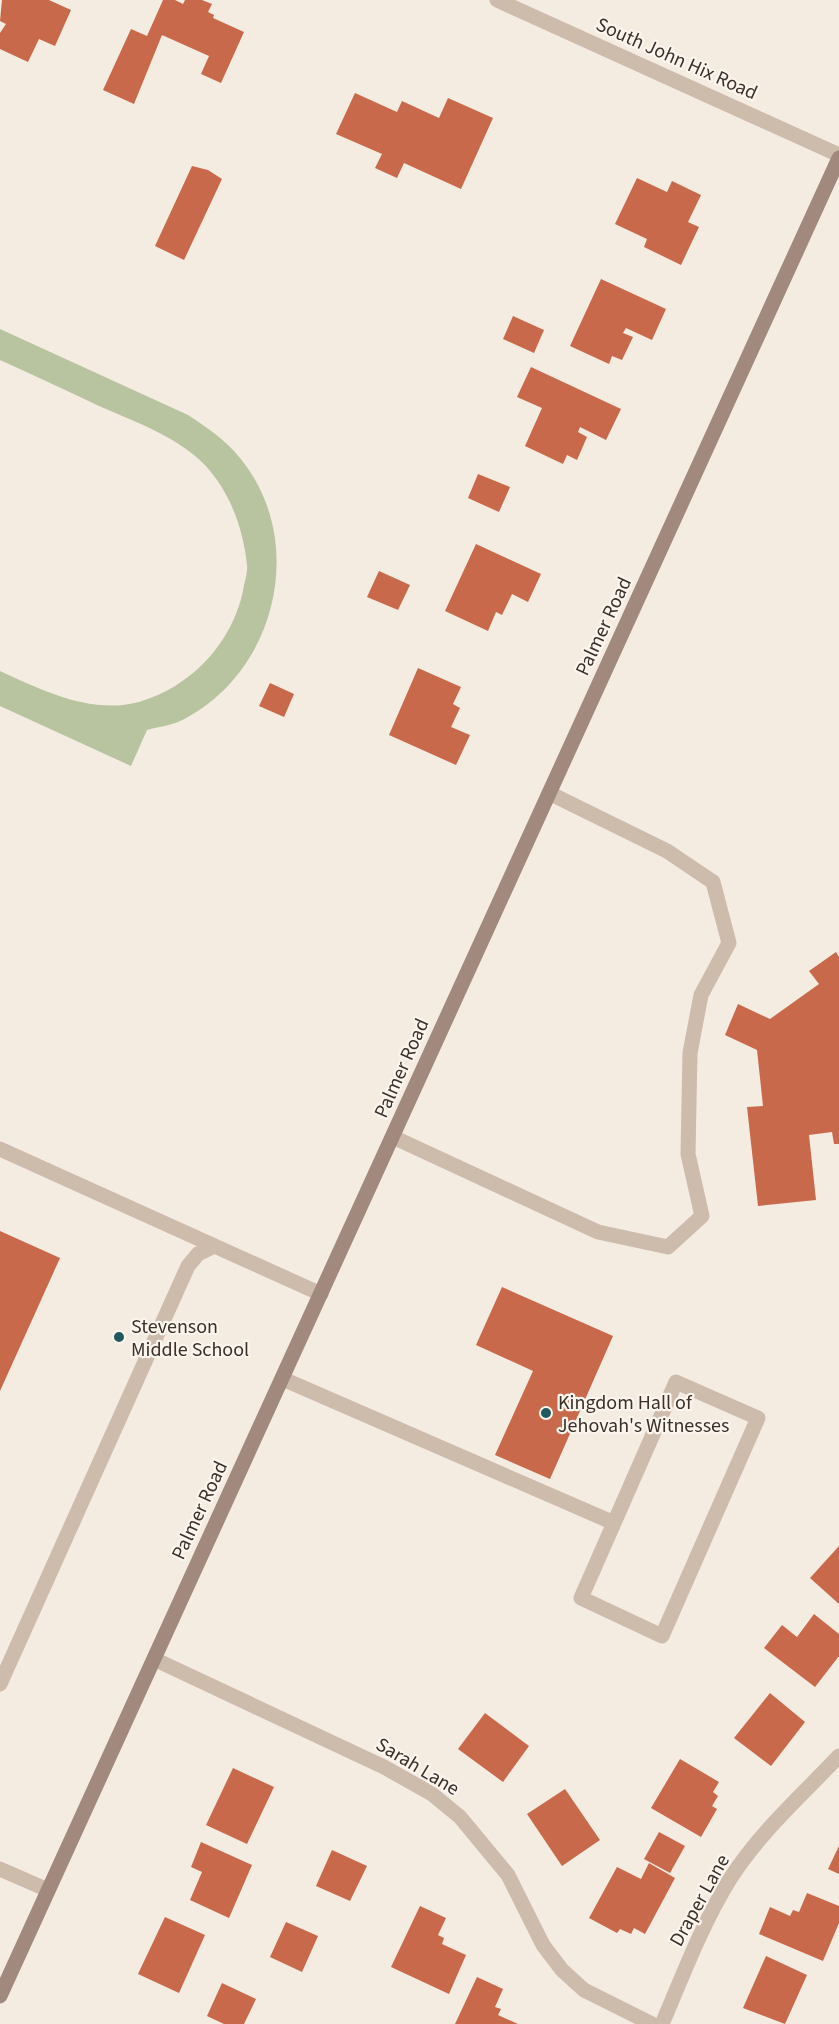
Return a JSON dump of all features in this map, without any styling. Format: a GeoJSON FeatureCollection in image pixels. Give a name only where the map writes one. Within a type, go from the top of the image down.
{"type":"FeatureCollection","features":[{"type":"Feature","properties":{"kind":"street","name":"South John Hix Road"},"geometry":{"type":"LineString","coordinates":[[497,0],[839,156]]}},
{"type":"Feature","properties":{"kind":"street","name":"Palmer Road"},"geometry":{"type":"LineString","coordinates":[[0,1996],[839,156]]}},
{"type":"Feature","properties":{"kind":"street"},"geometry":{"type":"LineString","coordinates":[[393,1137],[598,1232],[668,1247],[702,1216],[688,1154],[690,1053],[701,995],[729,943],[713,882],[667,850],[549,793]]}},
{"type":"Feature","properties":{"kind":"street"},"geometry":{"type":"LineString","coordinates":[[0,1149],[321,1294]]}},
{"type":"Feature","properties":{"kind":"street"},"geometry":{"type":"LineString","coordinates":[[0,1684],[188,1266],[198,1254],[214,1246]]}},
{"type":"Feature","properties":{"kind":"street"},"geometry":{"type":"LineString","coordinates":[[282,1379],[614,1523]]}},
{"type":"Feature","properties":{"kind":"street"},"geometry":{"type":"LineString","coordinates":[[676,1382],[758,1418],[662,1636],[581,1598],[614,1523],[676,1382]]}},
{"type":"Feature","properties":{"kind":"street","name":"Sarah Lane"},"geometry":{"type":"LineString","coordinates":[[154,1659],[384,1767],[432,1794],[460,1817],[489,1849],[516,1889],[543,1945],[562,1970],[584,1990],[652,2024]]}},
{"type":"Feature","properties":{"kind":"street","name":"Draper Lane"},"geometry":{"type":"LineString","coordinates":[[662,2024],[705,1925],[730,1878],[755,1846],[839,1756]]}},
{"type":"Feature","properties":{"kind":"street"},"geometry":{"type":"LineString","coordinates":[[0,1869],[48,1890]]}},
{"type":"Feature","properties":{"kind":"green space"},"geometry":{"type":"Polygon","coordinates":[[[0,329],[188,415],[209,429],[240,458],[261,492],[273,528],[277,566],[272,604],[259,640],[239,673],[212,701],[178,722],[147,730],[131,766],[0,706],[0,671],[50,693],[85,703],[103,705],[139,702],[176,686],[192,674],[219,645],[238,610],[247,568],[241,531],[223,489],[206,466],[193,455],[164,435],[0,360],[0,329]]]}},
{"type":"Feature","properties":{"kind":"building"},"geometry":{"type":"Polygon","coordinates":[[[2,0],[49,0],[71,10],[55,46],[39,39],[28,62],[0,49],[0,33],[6,24],[0,21],[2,0]]]}},
{"type":"Feature","properties":{"kind":"building"},"geometry":{"type":"Polygon","coordinates":[[[163,0],[175,0],[183,4],[185,0],[202,0],[212,4],[208,12],[214,15],[213,18],[244,32],[221,83],[201,74],[209,56],[162,35],[134,104],[103,90],[131,29],[147,36],[163,0]]]}},
{"type":"Feature","properties":{"kind":"building"},"geometry":{"type":"Polygon","coordinates":[[[355,93],[397,112],[402,101],[439,118],[448,98],[493,118],[461,189],[404,163],[397,178],[375,168],[382,154],[336,134],[355,93]]]}},
{"type":"Feature","properties":{"kind":"building"},"geometry":{"type":"Polygon","coordinates":[[[192,166],[208,170],[222,179],[184,260],[155,246],[192,166]]]}},
{"type":"Feature","properties":{"kind":"building"},"geometry":{"type":"Polygon","coordinates":[[[637,178],[667,192],[672,181],[701,195],[688,222],[699,227],[681,265],[644,247],[647,239],[615,224],[637,178]]]}},
{"type":"Feature","properties":{"kind":"building"},"geometry":{"type":"Polygon","coordinates":[[[601,279],[666,309],[652,340],[626,328],[623,333],[633,337],[622,360],[612,356],[609,364],[570,346],[601,279]]]}},
{"type":"Feature","properties":{"kind":"building"},"geometry":{"type":"Polygon","coordinates":[[[513,316],[544,330],[534,353],[503,339],[513,316]]]}},
{"type":"Feature","properties":{"kind":"building"},"geometry":{"type":"Polygon","coordinates":[[[531,367],[621,409],[606,440],[580,427],[578,432],[587,437],[577,460],[567,455],[563,464],[525,446],[542,408],[517,397],[531,367]]]}},
{"type":"Feature","properties":{"kind":"building"},"geometry":{"type":"Polygon","coordinates":[[[478,474],[510,487],[499,512],[468,498],[478,474]]]}},
{"type":"Feature","properties":{"kind":"building"},"geometry":{"type":"Polygon","coordinates":[[[476,544],[541,574],[528,602],[512,594],[502,615],[496,612],[488,631],[445,611],[476,544]]]}},
{"type":"Feature","properties":{"kind":"building"},"geometry":{"type":"Polygon","coordinates":[[[379,571],[410,585],[398,610],[367,597],[379,571]]]}},
{"type":"Feature","properties":{"kind":"building"},"geometry":{"type":"Polygon","coordinates":[[[418,668],[461,687],[453,704],[460,708],[451,727],[470,735],[456,765],[389,735],[418,668]]]}},
{"type":"Feature","properties":{"kind":"building"},"geometry":{"type":"Polygon","coordinates":[[[270,683],[294,694],[284,717],[259,706],[270,683]]]}},
{"type":"Feature","properties":{"kind":"building"},"geometry":{"type":"Polygon","coordinates":[[[836,952],[839,957],[839,1144],[834,1144],[832,1132],[809,1135],[816,1200],[758,1206],[747,1107],[763,1106],[757,1050],[725,1035],[738,1004],[770,1019],[819,984],[809,971],[836,952]]]}},
{"type":"Feature","properties":{"kind":"building"},"geometry":{"type":"Polygon","coordinates":[[[0,1231],[60,1258],[0,1391],[0,1231]]]}},
{"type":"Feature","properties":{"kind":"building","name":"Kingdom Hall of Jehovah's Witnesses"},"geometry":{"type":"Polygon","coordinates":[[[502,1287],[613,1336],[550,1479],[495,1455],[533,1371],[476,1345],[502,1287]]]}},
{"type":"Feature","properties":{"kind":"building"},"geometry":{"type":"Polygon","coordinates":[[[839,1546],[839,1604],[810,1578],[839,1546]]]}},
{"type":"Feature","properties":{"kind":"building"},"geometry":{"type":"Polygon","coordinates":[[[814,1614],[839,1634],[839,1656],[815,1687],[764,1648],[782,1625],[797,1637],[814,1614]]]}},
{"type":"Feature","properties":{"kind":"building"},"geometry":{"type":"Polygon","coordinates":[[[770,1693],[805,1722],[771,1766],[734,1738],[770,1693]]]}},
{"type":"Feature","properties":{"kind":"building"},"geometry":{"type":"Polygon","coordinates":[[[485,1713],[529,1746],[503,1782],[458,1749],[485,1713]]]}},
{"type":"Feature","properties":{"kind":"building"},"geometry":{"type":"Polygon","coordinates":[[[680,1759],[719,1782],[713,1792],[718,1796],[712,1806],[717,1809],[701,1837],[651,1808],[680,1759]]]}},
{"type":"Feature","properties":{"kind":"building"},"geometry":{"type":"Polygon","coordinates":[[[233,1768],[274,1787],[247,1844],[206,1825],[233,1768]]]}},
{"type":"Feature","properties":{"kind":"building"},"geometry":{"type":"Polygon","coordinates":[[[565,1789],[600,1840],[562,1866],[527,1814],[565,1789]]]}},
{"type":"Feature","properties":{"kind":"building"},"geometry":{"type":"Polygon","coordinates":[[[659,1832],[685,1846],[670,1873],[644,1859],[659,1832]]]}},
{"type":"Feature","properties":{"kind":"building"},"geometry":{"type":"Polygon","coordinates":[[[201,1842],[252,1865],[229,1918],[190,1900],[202,1872],[191,1867],[201,1842]]]}},
{"type":"Feature","properties":{"kind":"building"},"geometry":{"type":"Polygon","coordinates":[[[839,1846],[839,1874],[828,1869],[839,1846]]]}},
{"type":"Feature","properties":{"kind":"building"},"geometry":{"type":"Polygon","coordinates":[[[332,1850],[367,1866],[350,1901],[316,1886],[332,1850]]]}},
{"type":"Feature","properties":{"kind":"building"},"geometry":{"type":"Polygon","coordinates":[[[649,1863],[675,1878],[645,1934],[634,1928],[631,1934],[620,1929],[617,1933],[589,1918],[617,1867],[641,1879],[649,1863]]]}},
{"type":"Feature","properties":{"kind":"building"},"geometry":{"type":"Polygon","coordinates":[[[807,1893],[839,1906],[839,1923],[823,1961],[759,1934],[770,1907],[790,1916],[793,1910],[799,1912],[807,1893]]]}},
{"type":"Feature","properties":{"kind":"building"},"geometry":{"type":"Polygon","coordinates":[[[420,1906],[446,1918],[438,1935],[444,1938],[442,1944],[466,1955],[449,1994],[391,1967],[420,1906]]]}},
{"type":"Feature","properties":{"kind":"building"},"geometry":{"type":"Polygon","coordinates":[[[165,1917],[205,1935],[179,1993],[138,1974],[165,1917]]]}},
{"type":"Feature","properties":{"kind":"building"},"geometry":{"type":"Polygon","coordinates":[[[286,1922],[318,1936],[302,1972],[270,1957],[286,1922]]]}},
{"type":"Feature","properties":{"kind":"building"},"geometry":{"type":"Polygon","coordinates":[[[766,1956],[807,1975],[785,2024],[743,2008],[766,1956]]]}},
{"type":"Feature","properties":{"kind":"building"},"geometry":{"type":"Polygon","coordinates":[[[477,1977],[503,1989],[495,2007],[501,2009],[498,2015],[518,2024],[455,2024],[477,1977]]]}},
{"type":"Feature","properties":{"kind":"building"},"geometry":{"type":"Polygon","coordinates":[[[222,1983],[256,1999],[244,2024],[224,2024],[207,2016],[222,1983]]]}},
{"type":"Feature","properties":{"kind":"place","name":"Stevenson Middle School"},"geometry":{"type":"Point","coordinates":[119,1337]}},
{"type":"Feature","properties":{"kind":"place","name":"Kingdom Hall of Jehovah's Witnesses"},"geometry":{"type":"Point","coordinates":[546,1413]}}]}
